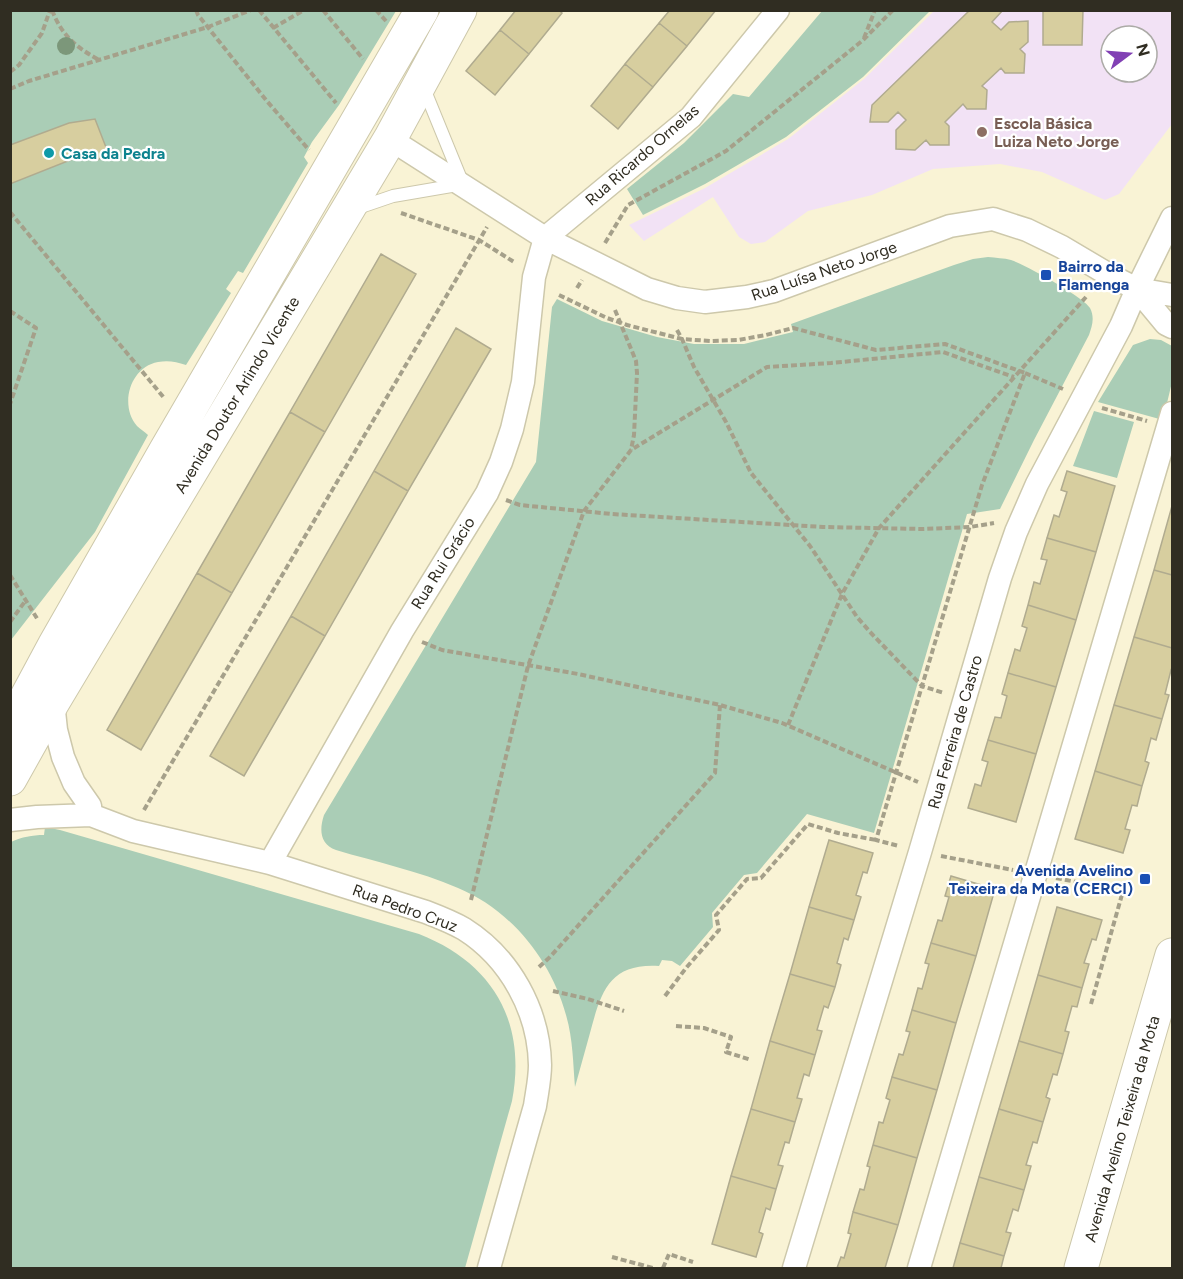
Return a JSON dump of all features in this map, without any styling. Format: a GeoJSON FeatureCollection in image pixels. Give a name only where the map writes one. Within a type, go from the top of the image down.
{"type":"FeatureCollection","features":[{"type":"Feature","properties":{"kind":"street","name":"Avenida Doutor Arlindo Vicente"},"geometry":{"type":"LineString","coordinates":[[10,728],[166,450],[349,112],[422,10]]}},
{"type":"Feature","properties":{"kind":"street","name":"Avenida Doutor Arlindo Vicente"},"geometry":{"type":"LineString","coordinates":[[10,779],[53,702],[390,139],[460,10]]}},
{"type":"Feature","properties":{"kind":"street","name":"Rua Ricardo Ornelas"},"geometry":{"type":"LineString","coordinates":[[545,238],[691,117],[778,10]]}},
{"type":"Feature","properties":{"kind":"street"},"geometry":{"type":"LineString","coordinates":[[349,112],[390,139]]}},
{"type":"Feature","properties":{"kind":"street","name":"Rua Luísa Neto Jorge"},"geometry":{"type":"LineString","coordinates":[[390,139],[545,238],[647,289],[677,298],[705,302],[774,291],[950,226],[993,219],[1027,230],[1062,247],[1137,289],[1173,295]]}},
{"type":"Feature","properties":{"kind":"street","name":"Rua Ferreira de Castro"},"geometry":{"type":"LineString","coordinates":[[794,1269],[1000,578],[1037,483],[1121,326],[1173,218]]}},
{"type":"Feature","properties":{"kind":"street","name":"Rua Rui Grácio"},"geometry":{"type":"LineString","coordinates":[[270,863],[402,631],[487,493],[501,462],[512,429],[523,382],[534,278],[545,238]]}},
{"type":"Feature","properties":{"kind":"street","name":"Rua Luísa Neto Jorge"},"geometry":{"type":"LineString","coordinates":[[1137,289],[1166,324],[1173,327]]}},
{"type":"Feature","properties":{"kind":"street"},"geometry":{"type":"LineString","coordinates":[[919,1269],[1170,420]]}},
{"type":"Feature","properties":{"kind":"street"},"geometry":{"type":"LineString","coordinates":[[53,702],[56,730],[63,757],[74,783],[90,806],[91,815]]}},
{"type":"Feature","properties":{"kind":"street","name":"Rua Pedro Cruz"},"geometry":{"type":"LineString","coordinates":[[10,820],[91,815],[132,831],[270,863],[446,919],[480,940],[508,970],[528,1005],[536,1035],[540,1065],[535,1106],[489,1269]]}},
{"type":"Feature","properties":{"kind":"street","name":"Avenida Avelino Teixeira da Mota"},"geometry":{"type":"LineString","coordinates":[[1081,1269],[1173,955]]}},
{"type":"Feature","properties":{"kind":"lane"},"geometry":{"type":"LineString","coordinates":[[346,212],[393,196],[463,184],[421,82]]}},
{"type":"Feature","properties":{"kind":"path"},"geometry":{"type":"LineString","coordinates":[[51,10],[69,39],[100,60]]}},
{"type":"Feature","properties":{"kind":"path"},"geometry":{"type":"LineString","coordinates":[[10,72],[19,65],[42,33],[51,10]]}},
{"type":"Feature","properties":{"kind":"path"},"geometry":{"type":"LineString","coordinates":[[196,10],[305,146]]}},
{"type":"Feature","properties":{"kind":"path"},"geometry":{"type":"LineString","coordinates":[[10,89],[29,81],[208,27],[251,10]]}},
{"type":"Feature","properties":{"kind":"path"},"geometry":{"type":"LineString","coordinates":[[259,10],[349,112]]}},
{"type":"Feature","properties":{"kind":"path"},"geometry":{"type":"LineString","coordinates":[[273,28],[304,10]]}},
{"type":"Feature","properties":{"kind":"path"},"geometry":{"type":"LineString","coordinates":[[323,10],[366,62]]}},
{"type":"Feature","properties":{"kind":"path"},"geometry":{"type":"LineString","coordinates":[[862,41],[874,10]]}},
{"type":"Feature","properties":{"kind":"path"},"geometry":{"type":"LineString","coordinates":[[577,288],[628,205],[726,151],[862,41],[893,10]]}},
{"type":"Feature","properties":{"kind":"path"},"geometry":{"type":"LineString","coordinates":[[393,196],[398,212],[479,240],[517,264]]}},
{"type":"Feature","properties":{"kind":"path"},"geometry":{"type":"LineString","coordinates":[[132,831],[498,208]]}},
{"type":"Feature","properties":{"kind":"path"},"geometry":{"type":"LineString","coordinates":[[10,212],[162,396]]}},
{"type":"Feature","properties":{"kind":"path"},"geometry":{"type":"LineString","coordinates":[[559,295],[607,318],[682,339],[738,340],[793,328],[876,350],[945,344],[1019,370],[1098,407],[1170,420]]}},
{"type":"Feature","properties":{"kind":"path"},"geometry":{"type":"LineString","coordinates":[[789,726],[842,594],[879,528],[1086,297]]}},
{"type":"Feature","properties":{"kind":"path"},"geometry":{"type":"LineString","coordinates":[[615,310],[636,361],[634,435],[631,450]]}},
{"type":"Feature","properties":{"kind":"path"},"geometry":{"type":"LineString","coordinates":[[10,311],[36,328],[10,404]]}},
{"type":"Feature","properties":{"kind":"path"},"geometry":{"type":"LineString","coordinates":[[677,330],[694,368],[726,422],[751,472],[810,546],[857,617],[922,687],[964,699]]}},
{"type":"Feature","properties":{"kind":"path"},"geometry":{"type":"LineString","coordinates":[[471,900],[528,666],[584,511],[631,450],[767,368],[943,352],[1014,377]]}},
{"type":"Feature","properties":{"kind":"path"},"geometry":{"type":"LineString","coordinates":[[876,840],[982,485],[1025,373]]}},
{"type":"Feature","properties":{"kind":"path"},"geometry":{"type":"LineString","coordinates":[[487,493],[520,505],[612,514],[793,525],[922,529],[970,527],[1022,518]]}},
{"type":"Feature","properties":{"kind":"path"},"geometry":{"type":"LineString","coordinates":[[10,575],[54,646]]}},
{"type":"Feature","properties":{"kind":"path"},"geometry":{"type":"LineString","coordinates":[[10,622],[26,600]]}},
{"type":"Feature","properties":{"kind":"path"},"geometry":{"type":"LineString","coordinates":[[402,631],[442,650],[578,674],[720,705],[789,726],[938,790]]}},
{"type":"Feature","properties":{"kind":"path"},"geometry":{"type":"LineString","coordinates":[[539,967],[715,773],[720,705]]}},
{"type":"Feature","properties":{"kind":"path"},"geometry":{"type":"LineString","coordinates":[[665,996],[719,930],[716,915],[747,879],[761,878],[808,824],[920,852]]}},
{"type":"Feature","properties":{"kind":"path"},"geometry":{"type":"LineString","coordinates":[[1091,1004],[1123,891]]}},
{"type":"Feature","properties":{"kind":"path"},"geometry":{"type":"LineString","coordinates":[[553,992],[588,999],[624,1011]]}},
{"type":"Feature","properties":{"kind":"path"},"geometry":{"type":"LineString","coordinates":[[676,1026],[704,1028],[731,1037],[726,1052],[751,1060]]}},
{"type":"Feature","properties":{"kind":"path"},"geometry":{"type":"LineString","coordinates":[[663,1269],[669,1254],[693,1262]]}},
{"type":"Feature","properties":{"kind":"path"},"geometry":{"type":"LineString","coordinates":[[612,1257],[653,1269]]}},
{"type":"Feature","properties":{"kind":"shaded area","name":"Escola Básica Luiza Neto Jorge"},"geometry":{"type":"Polygon","coordinates":[[[934,11],[1172,11],[1172,124],[1119,194],[1105,200],[1042,172],[1000,164],[933,169],[872,195],[808,211],[765,242],[751,244],[739,237],[713,197],[644,241],[629,225],[705,188],[788,139],[864,79],[934,11]]]}},
{"type":"Feature","properties":{"kind":"green space"},"geometry":{"type":"Polygon","coordinates":[[[10,11],[396,11],[339,105],[312,142],[304,157],[308,163],[243,273],[238,271],[226,289],[231,293],[186,365],[166,361],[158,362],[148,365],[134,379],[128,398],[129,408],[137,426],[148,435],[95,532],[11,640],[10,11]]]}},
{"type":"Feature","properties":{"kind":"green space"},"geometry":{"type":"Polygon","coordinates":[[[822,11],[930,11],[863,77],[786,137],[705,184],[643,215],[627,189],[684,143],[733,94],[749,97],[822,11]]]}},
{"type":"Feature","properties":{"kind":"green space"},"geometry":{"type":"Polygon","coordinates":[[[988,257],[1008,259],[1018,263],[1066,289],[1090,308],[1092,325],[1000,509],[967,514],[874,833],[807,814],[757,873],[744,875],[712,913],[713,927],[680,966],[672,961],[662,960],[659,966],[629,969],[610,983],[598,1005],[575,1087],[570,1033],[559,995],[539,956],[512,923],[495,909],[458,888],[413,872],[336,850],[327,844],[321,831],[324,815],[536,462],[552,307],[557,299],[602,321],[657,337],[694,344],[744,344],[793,332],[791,324],[954,265],[988,257]]]}},
{"type":"Feature","properties":{"kind":"green space"},"geometry":{"type":"Polygon","coordinates":[[[1150,339],[1161,340],[1172,346],[1172,382],[1163,420],[1098,402],[1133,345],[1150,339]]]}},
{"type":"Feature","properties":{"kind":"green space"},"geometry":{"type":"Polygon","coordinates":[[[1094,411],[1134,422],[1117,478],[1073,466],[1094,411]]]}},
{"type":"Feature","properties":{"kind":"green space"},"geometry":{"type":"Polygon","coordinates":[[[45,827],[419,934],[445,946],[467,961],[485,979],[499,999],[509,1021],[514,1046],[515,1072],[512,1101],[465,1268],[11,1268],[11,842],[44,835],[45,827]]]}},
{"type":"Feature","properties":{"kind":"building"},"geometry":{"type":"Polygon","coordinates":[[[516,10],[559,10],[562,13],[529,54],[500,30],[516,10]]]}},
{"type":"Feature","properties":{"kind":"building"},"geometry":{"type":"Polygon","coordinates":[[[670,10],[716,10],[687,46],[659,23],[670,10]]]}},
{"type":"Feature","properties":{"kind":"building"},"geometry":{"type":"Polygon","coordinates":[[[970,10],[1003,10],[992,22],[1001,30],[1009,22],[1028,21],[1028,42],[1020,49],[1025,54],[1024,73],[1005,73],[1001,68],[982,86],[987,90],[986,109],[967,109],[963,104],[945,122],[949,126],[949,145],[930,145],[926,140],[915,150],[896,149],[896,130],[906,120],[898,112],[888,122],[870,122],[872,105],[970,10]]]}},
{"type":"Feature","properties":{"kind":"building"},"geometry":{"type":"Polygon","coordinates":[[[1043,10],[1083,10],[1082,45],[1043,45],[1043,10]]]}},
{"type":"Feature","properties":{"kind":"building"},"geometry":{"type":"Polygon","coordinates":[[[659,23],[687,46],[653,87],[625,64],[659,23]]]}},
{"type":"Feature","properties":{"kind":"building"},"geometry":{"type":"Polygon","coordinates":[[[500,30],[529,54],[495,95],[466,71],[500,30]]]}},
{"type":"Feature","properties":{"kind":"building"},"geometry":{"type":"Polygon","coordinates":[[[625,64],[653,87],[618,129],[591,106],[625,64]]]}},
{"type":"Feature","properties":{"kind":"building","name":"Casa da Pedra"},"geometry":{"type":"Polygon","coordinates":[[[95,119],[109,155],[97,160],[93,151],[10,184],[10,145],[69,123],[95,119]]]}},
{"type":"Feature","properties":{"kind":"building"},"geometry":{"type":"Polygon","coordinates":[[[381,254],[416,274],[325,432],[290,412],[381,254]]]}},
{"type":"Feature","properties":{"kind":"building"},"geometry":{"type":"Polygon","coordinates":[[[456,328],[491,349],[408,491],[374,471],[456,328]]]}},
{"type":"Feature","properties":{"kind":"building"},"geometry":{"type":"Polygon","coordinates":[[[290,412],[325,432],[232,593],[197,573],[290,412]]]}},
{"type":"Feature","properties":{"kind":"building"},"geometry":{"type":"Polygon","coordinates":[[[374,471],[408,491],[325,636],[291,616],[374,471]]]}},
{"type":"Feature","properties":{"kind":"building"},"geometry":{"type":"Polygon","coordinates":[[[1067,471],[1115,486],[1096,552],[1047,538],[1054,515],[1059,517],[1067,492],[1061,490],[1067,471]]]}},
{"type":"Feature","properties":{"kind":"building"},"geometry":{"type":"Polygon","coordinates":[[[1172,506],[1172,575],[1154,570],[1172,506]]]}},
{"type":"Feature","properties":{"kind":"building"},"geometry":{"type":"Polygon","coordinates":[[[1047,538],[1096,552],[1076,620],[1028,605],[1034,582],[1040,584],[1047,560],[1041,559],[1047,538]]]}},
{"type":"Feature","properties":{"kind":"building"},"geometry":{"type":"Polygon","coordinates":[[[1154,570],[1172,575],[1172,648],[1134,637],[1154,570]]]}},
{"type":"Feature","properties":{"kind":"building"},"geometry":{"type":"Polygon","coordinates":[[[197,573],[232,593],[141,750],[107,730],[197,573]]]}},
{"type":"Feature","properties":{"kind":"building"},"geometry":{"type":"Polygon","coordinates":[[[1028,605],[1076,620],[1056,687],[1008,673],[1015,649],[1020,651],[1027,628],[1022,626],[1028,605]]]}},
{"type":"Feature","properties":{"kind":"building"},"geometry":{"type":"Polygon","coordinates":[[[291,616],[325,636],[244,776],[210,756],[291,616]]]}},
{"type":"Feature","properties":{"kind":"building"},"geometry":{"type":"Polygon","coordinates":[[[1134,637],[1172,648],[1172,671],[1165,694],[1169,695],[1162,719],[1114,705],[1134,637]]]}},
{"type":"Feature","properties":{"kind":"building"},"geometry":{"type":"Polygon","coordinates":[[[1008,673],[1056,687],[1036,754],[988,740],[995,717],[1001,718],[1007,696],[1002,694],[1008,673]]]}},
{"type":"Feature","properties":{"kind":"building"},"geometry":{"type":"Polygon","coordinates":[[[1114,705],[1162,719],[1156,740],[1151,738],[1145,761],[1149,763],[1142,786],[1095,771],[1114,705]]]}},
{"type":"Feature","properties":{"kind":"building"},"geometry":{"type":"Polygon","coordinates":[[[988,740],[1036,754],[1016,822],[968,808],[975,784],[981,786],[988,762],[982,760],[988,740]]]}},
{"type":"Feature","properties":{"kind":"building"},"geometry":{"type":"Polygon","coordinates":[[[1095,771],[1142,786],[1137,806],[1132,805],[1125,829],[1130,830],[1123,853],[1075,839],[1095,771]]]}},
{"type":"Feature","properties":{"kind":"building"},"geometry":{"type":"Polygon","coordinates":[[[829,840],[873,853],[867,873],[863,872],[856,895],[861,897],[854,920],[809,907],[829,840]]]}},
{"type":"Feature","properties":{"kind":"building"},"geometry":{"type":"Polygon","coordinates":[[[951,876],[995,889],[976,956],[931,943],[938,920],[942,921],[949,897],[945,896],[951,876]]]}},
{"type":"Feature","properties":{"kind":"building"},"geometry":{"type":"Polygon","coordinates":[[[809,907],[854,920],[848,940],[844,938],[837,963],[841,965],[835,987],[790,974],[809,907]]]}},
{"type":"Feature","properties":{"kind":"building"},"geometry":{"type":"Polygon","coordinates":[[[1057,907],[1102,920],[1096,940],[1092,939],[1084,963],[1089,964],[1082,988],[1038,975],[1057,907]]]}},
{"type":"Feature","properties":{"kind":"building"},"geometry":{"type":"Polygon","coordinates":[[[931,943],[976,956],[956,1023],[912,1010],[918,988],[922,989],[929,964],[925,963],[931,943]]]}},
{"type":"Feature","properties":{"kind":"building"},"geometry":{"type":"Polygon","coordinates":[[[790,974],[835,987],[828,1008],[824,1006],[817,1030],[822,1031],[815,1055],[770,1041],[790,974]]]}},
{"type":"Feature","properties":{"kind":"building"},"geometry":{"type":"Polygon","coordinates":[[[1038,975],[1082,988],[1077,1007],[1072,1006],[1065,1031],[1069,1032],[1063,1054],[1019,1041],[1038,975]]]}},
{"type":"Feature","properties":{"kind":"building"},"geometry":{"type":"Polygon","coordinates":[[[912,1010],[956,1023],[937,1090],[892,1077],[899,1054],[903,1055],[910,1032],[906,1031],[912,1010]]]}},
{"type":"Feature","properties":{"kind":"building"},"geometry":{"type":"Polygon","coordinates":[[[770,1041],[815,1055],[809,1076],[804,1074],[797,1098],[802,1099],[795,1122],[751,1109],[770,1041]]]}},
{"type":"Feature","properties":{"kind":"building"},"geometry":{"type":"Polygon","coordinates":[[[1019,1041],[1063,1054],[1057,1075],[1053,1074],[1046,1097],[1050,1099],[1043,1122],[999,1109],[1019,1041]]]}},
{"type":"Feature","properties":{"kind":"building"},"geometry":{"type":"Polygon","coordinates":[[[892,1077],[937,1090],[917,1158],[873,1145],[879,1122],[883,1123],[890,1100],[886,1098],[892,1077]]]}},
{"type":"Feature","properties":{"kind":"building"},"geometry":{"type":"Polygon","coordinates":[[[751,1109],[795,1122],[789,1143],[785,1142],[778,1165],[783,1166],[776,1189],[731,1176],[751,1109]]]}},
{"type":"Feature","properties":{"kind":"building"},"geometry":{"type":"Polygon","coordinates":[[[999,1109],[1043,1122],[1037,1143],[1033,1142],[1026,1165],[1031,1166],[1024,1190],[979,1177],[999,1109]]]}},
{"type":"Feature","properties":{"kind":"building"},"geometry":{"type":"Polygon","coordinates":[[[873,1145],[917,1158],[898,1225],[853,1212],[860,1189],[864,1190],[873,1145]]]}},
{"type":"Feature","properties":{"kind":"building"},"geometry":{"type":"Polygon","coordinates":[[[731,1176],[776,1189],[770,1210],[766,1208],[759,1232],[763,1234],[756,1257],[712,1244],[731,1176]]]}},
{"type":"Feature","properties":{"kind":"building"},"geometry":{"type":"Polygon","coordinates":[[[979,1177],[1024,1190],[1018,1211],[1013,1209],[1006,1232],[1011,1233],[1004,1256],[960,1243],[979,1177]]]}},
{"type":"Feature","properties":{"kind":"building"},"geometry":{"type":"Polygon","coordinates":[[[853,1212],[898,1225],[885,1268],[837,1268],[841,1257],[844,1258],[851,1234],[848,1233],[853,1212]]]}},
{"type":"Feature","properties":{"kind":"building"},"geometry":{"type":"Polygon","coordinates":[[[960,1243],[1004,1256],[1001,1268],[953,1268],[960,1243]]]}},
{"type":"Feature","properties":{"kind":"place","name":"Escola Básica Luiza Neto Jorge"},"geometry":{"type":"Point","coordinates":[982,132]}},
{"type":"Feature","properties":{"kind":"place","name":"Casa da Pedra"},"geometry":{"type":"Point","coordinates":[49,153]}},
{"type":"Feature","properties":{"kind":"place","name":"Bairro da Flamenga"},"geometry":{"type":"Point","coordinates":[1046,275]}},
{"type":"Feature","properties":{"kind":"place","name":"Avenida Avelino Teixeira da Mota (CERCI)"},"geometry":{"type":"Point","coordinates":[1145,879]}}]}
